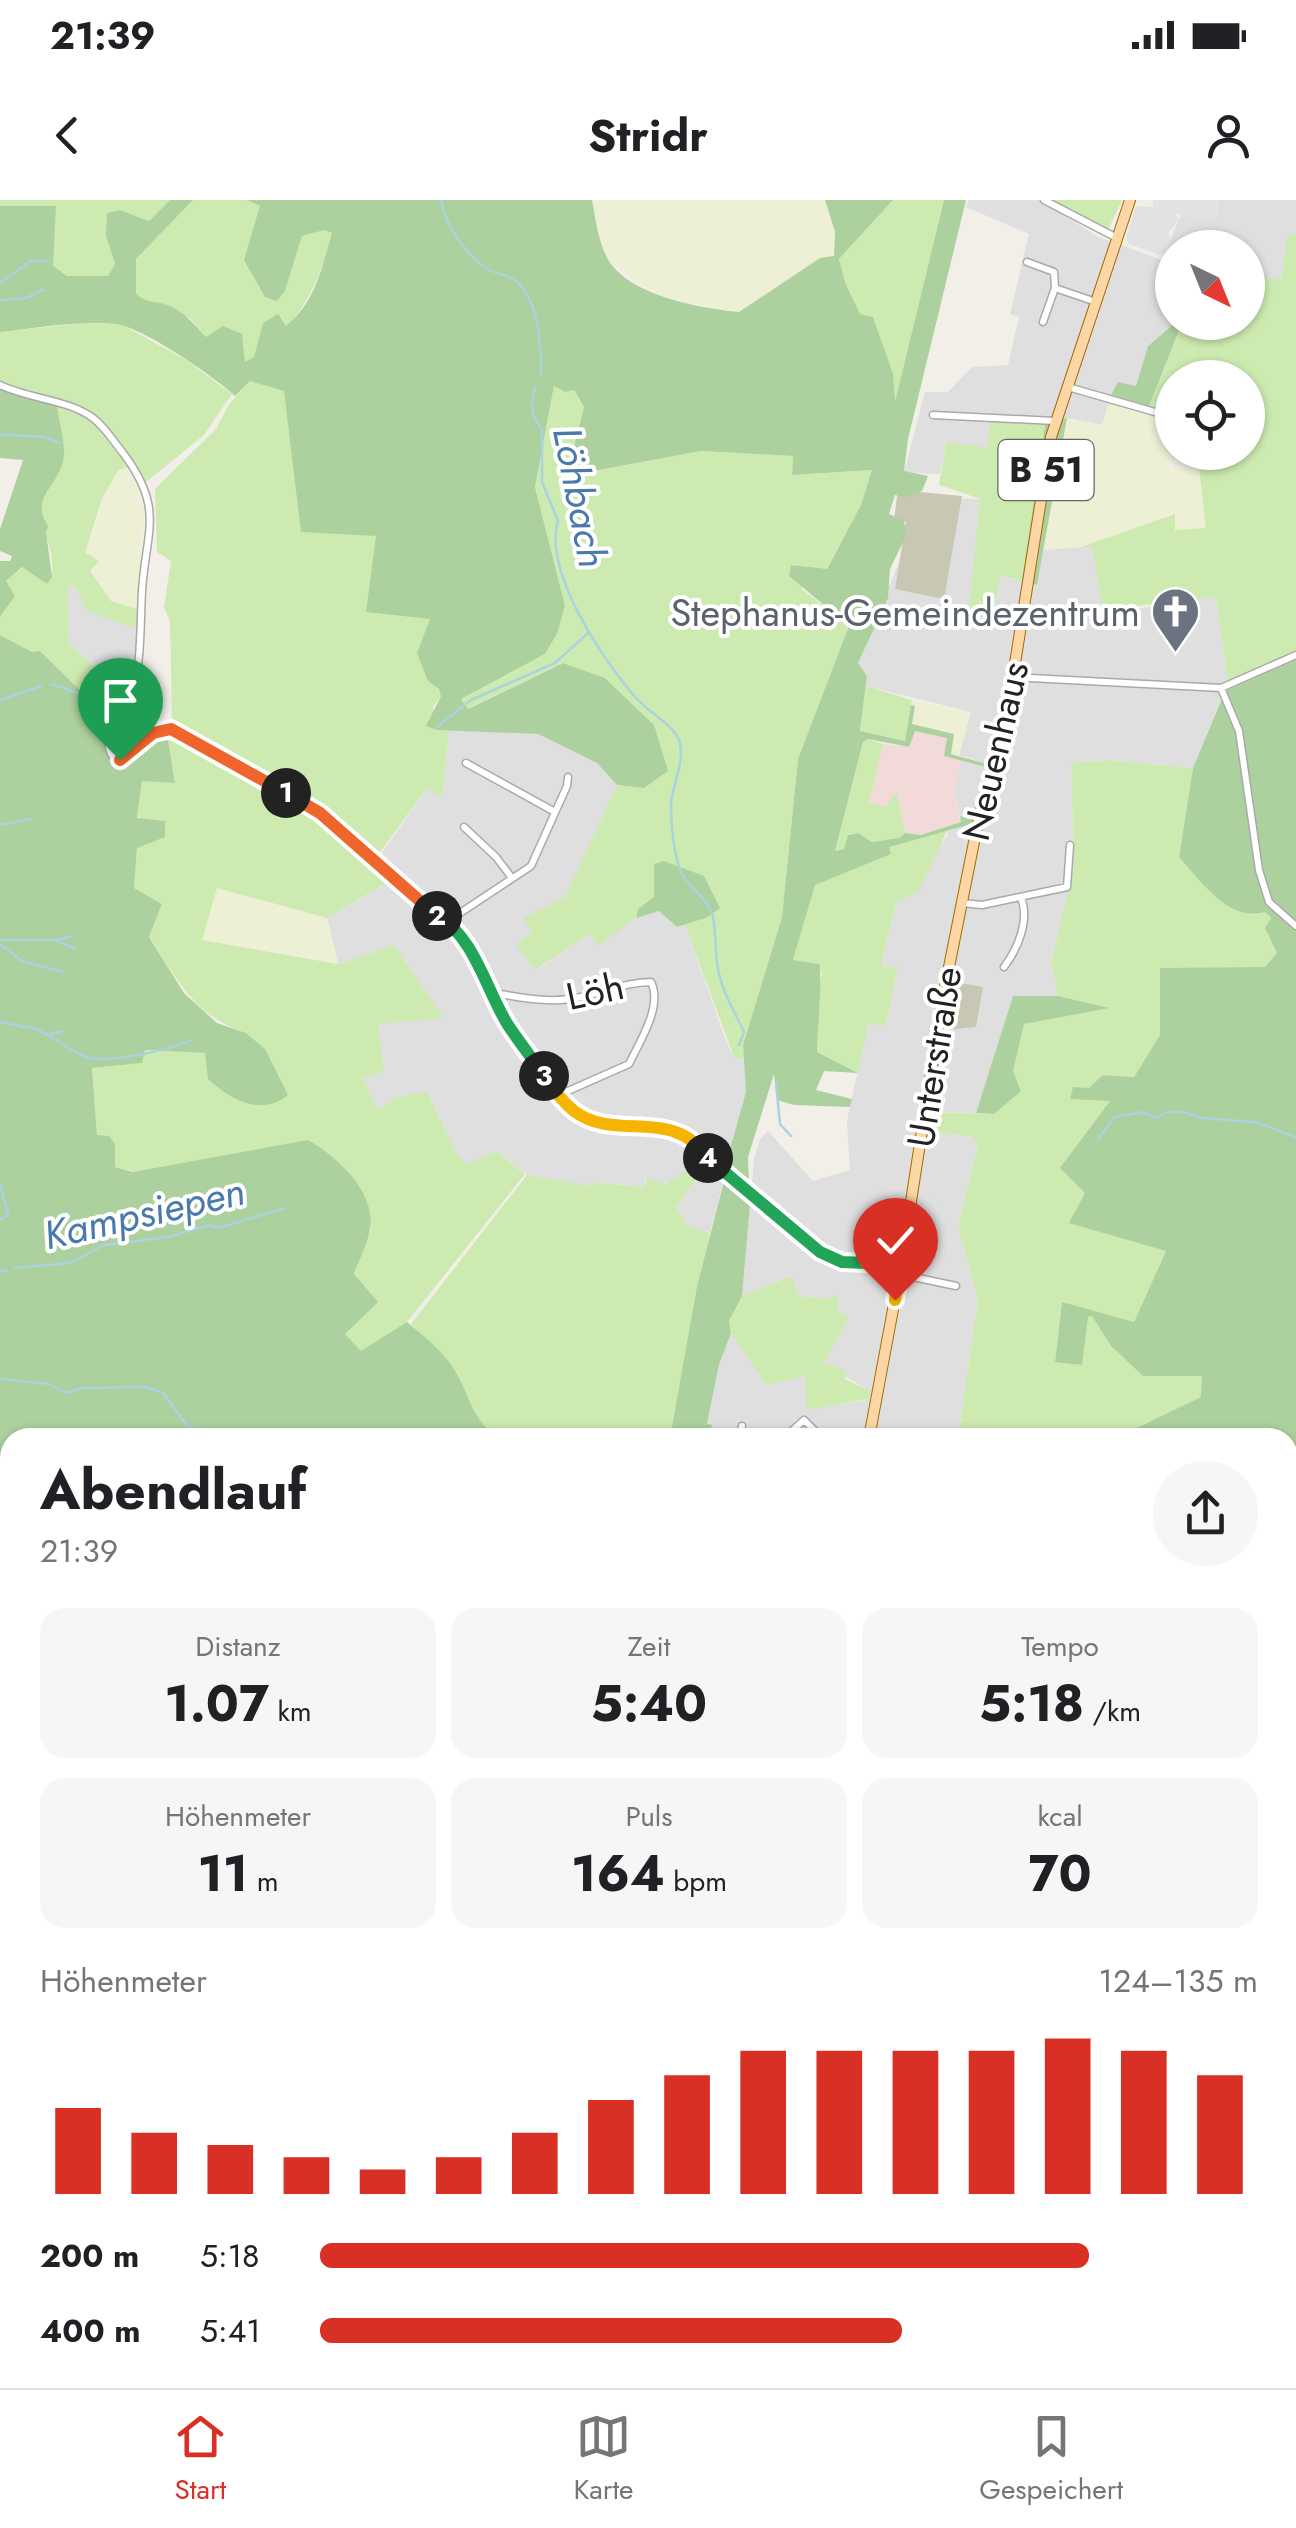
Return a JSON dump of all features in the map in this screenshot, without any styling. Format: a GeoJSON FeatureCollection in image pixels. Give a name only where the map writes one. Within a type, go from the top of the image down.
{"type":"FeatureCollection","features":[{"type":"Feature","properties":{"kind":"main road","name":"Neuenhaus"},"geometry":{"type":"LineString","coordinates":[[962,903],[1014,676],[1055,421],[1130,200]]}},
{"type":"Feature","properties":{"kind":"main road","name":"Unterstraße"},"geometry":{"type":"LineString","coordinates":[[871,1428],[962,903]]}},
{"type":"Feature","properties":{"kind":"street"},"geometry":{"type":"LineString","coordinates":[[1044,200],[1117,238]]}},
{"type":"Feature","properties":{"kind":"street"},"geometry":{"type":"LineString","coordinates":[[1028,262],[1054,272],[1055,288],[1043,322]]}},
{"type":"Feature","properties":{"kind":"street"},"geometry":{"type":"LineString","coordinates":[[1055,288],[1096,302]]}},
{"type":"Feature","properties":{"kind":"street","name":"Löh"},"geometry":{"type":"LineString","coordinates":[[0,385],[93,418],[137,474],[148,500],[150,539],[140,648],[130,699],[109,738],[110,753],[124,759],[153,733],[174,730],[309,805],[448,921],[494,993],[510,1028],[558,1095],[575,1112],[588,1118],[684,1132],[718,1169],[752,1192],[830,1258],[884,1264],[900,1272]]}},
{"type":"Feature","properties":{"kind":"street"},"geometry":{"type":"LineString","coordinates":[[1067,387],[1155,412]]}},
{"type":"Feature","properties":{"kind":"street"},"geometry":{"type":"LineString","coordinates":[[933,415],[1055,421]]}},
{"type":"Feature","properties":{"kind":"street"},"geometry":{"type":"LineString","coordinates":[[1014,676],[1220,688],[1296,655]]}},
{"type":"Feature","properties":{"kind":"street"},"geometry":{"type":"LineString","coordinates":[[1220,688],[1239,730],[1259,870],[1269,902],[1296,926]]}},
{"type":"Feature","properties":{"kind":"street"},"geometry":{"type":"LineString","coordinates":[[466,763],[555,812]]}},
{"type":"Feature","properties":{"kind":"street"},"geometry":{"type":"LineString","coordinates":[[448,921],[530,866],[568,777]]}},
{"type":"Feature","properties":{"kind":"street"},"geometry":{"type":"LineString","coordinates":[[464,827],[512,878]]}},
{"type":"Feature","properties":{"kind":"street"},"geometry":{"type":"LineString","coordinates":[[962,903],[982,906],[1067,887],[1070,845]]}},
{"type":"Feature","properties":{"kind":"street"},"geometry":{"type":"LineString","coordinates":[[1004,966],[1018,944],[1025,912],[1021,898]]}},
{"type":"Feature","properties":{"kind":"street","name":"Löh"},"geometry":{"type":"LineString","coordinates":[[494,993],[551,1001],[582,997],[631,982],[651,982],[656,993],[644,1034],[626,1067],[558,1095]]}},
{"type":"Feature","properties":{"kind":"street"},"geometry":{"type":"LineString","coordinates":[[900,1272],[956,1286]]}},
{"type":"Feature","properties":{"kind":"shaded area"},"geometry":{"type":"Polygon","coordinates":[[[592,200],[825,200],[835,232],[834,257],[820,258],[739,312],[664,298],[612,265],[602,247],[592,200]]]}},
{"type":"Feature","properties":{"kind":"shaded area"},"geometry":{"type":"Polygon","coordinates":[[[969,200],[1049,200],[1048,205],[1098,237],[1155,257],[1155,340],[1148,346],[1136,387],[1118,382],[1102,425],[1067,418],[1045,425],[991,420],[988,449],[946,442],[940,474],[904,472],[925,392],[948,392],[972,367],[1008,365],[1019,317],[1010,314],[1029,234],[966,207],[969,200]]]}},
{"type":"Feature","properties":{"kind":"shaded area"},"geometry":{"type":"Polygon","coordinates":[[[1153,200],[1217,200],[1214,219],[1206,217],[1203,222],[1176,213],[1179,220],[1171,230],[1155,230],[1155,253],[1129,244],[1126,238],[1136,206],[1153,207],[1153,200]]]}},
{"type":"Feature","properties":{"kind":"shaded area"},"geometry":{"type":"Polygon","coordinates":[[[1218,200],[1296,200],[1296,235],[1288,234],[1281,279],[1265,287],[1265,230],[1174,230],[1181,214],[1216,214],[1218,200]]]}},
{"type":"Feature","properties":{"kind":"shaded area"},"geometry":{"type":"Polygon","coordinates":[[[1111,395],[1155,407],[1155,470],[1198,470],[1206,528],[1175,530],[1174,515],[1081,547],[1043,550],[1067,418],[1102,425],[1111,395]]]}},
{"type":"Feature","properties":{"kind":"shaded area"},"geometry":{"type":"Polygon","coordinates":[[[124,461],[142,495],[130,506],[141,504],[143,516],[140,610],[111,601],[90,570],[98,561],[85,552],[112,476],[124,461]]]}},
{"type":"Feature","properties":{"kind":"shaded area"},"geometry":{"type":"Polygon","coordinates":[[[898,490],[962,496],[944,599],[895,589],[906,522],[894,519],[898,490]]]}},
{"type":"Feature","properties":{"kind":"shaded area"},"geometry":{"type":"Polygon","coordinates":[[[925,498],[980,499],[970,608],[1000,576],[1037,585],[1043,550],[1092,546],[1135,609],[1216,596],[1228,682],[1193,768],[1108,760],[1071,763],[1074,868],[1051,962],[1058,996],[1013,997],[976,1113],[933,1112],[929,1131],[974,1137],[978,1144],[958,1228],[978,1298],[959,1428],[711,1428],[707,1425],[719,1365],[731,1333],[766,1385],[805,1376],[808,1409],[867,1400],[869,1391],[824,1363],[849,1318],[827,1299],[799,1296],[790,1276],[742,1296],[754,1159],[760,1139],[768,1131],[813,1181],[850,1170],[847,1121],[868,1023],[886,1026],[898,969],[881,966],[896,902],[947,836],[948,829],[971,824],[973,819],[960,816],[954,791],[961,760],[987,764],[959,755],[970,712],[866,686],[867,676],[858,663],[925,498]]]}},
{"type":"Feature","properties":{"kind":"shaded area"},"geometry":{"type":"Polygon","coordinates":[[[68,584],[134,625],[140,623],[134,669],[125,667],[120,689],[69,643],[68,584]]]}},
{"type":"Feature","properties":{"kind":"shaded area"},"geometry":{"type":"Polygon","coordinates":[[[912,700],[971,712],[959,755],[950,754],[954,734],[912,724],[912,700]]]}},
{"type":"Feature","properties":{"kind":"shaded area"},"geometry":{"type":"Polygon","coordinates":[[[449,730],[538,734],[597,763],[617,785],[565,898],[524,919],[533,933],[536,970],[589,934],[598,945],[647,914],[660,911],[677,927],[685,925],[726,1041],[735,1060],[744,1057],[746,1092],[710,1234],[687,1225],[676,1207],[706,1166],[665,1184],[646,1178],[644,1187],[593,1182],[592,1186],[527,1175],[496,1151],[468,1166],[456,1153],[427,1091],[395,1098],[378,1111],[363,1077],[383,1071],[378,1023],[443,1017],[394,945],[338,964],[327,918],[389,882],[371,862],[378,858],[428,787],[442,796],[449,730]]]}},
{"type":"Feature","properties":{"kind":"shaded area"},"geometry":{"type":"Polygon","coordinates":[[[914,730],[948,738],[944,756],[961,760],[954,791],[961,822],[921,835],[905,833],[897,795],[888,807],[871,805],[869,798],[883,744],[909,747],[914,730]]]}},
{"type":"Feature","properties":{"kind":"shaded area"},"geometry":{"type":"Polygon","coordinates":[[[217,887],[327,918],[338,964],[201,940],[217,887]]]}},
{"type":"Feature","properties":{"kind":"shaded area"},"geometry":{"type":"Polygon","coordinates":[[[960,983],[983,987],[976,1027],[946,1030],[960,983]]]}},
{"type":"Feature","properties":{"kind":"green space"},"geometry":{"type":"Polygon","coordinates":[[[0,200],[170,200],[149,221],[120,210],[106,236],[115,264],[108,276],[66,276],[52,266],[56,206],[0,206],[0,200]]]}},
{"type":"Feature","properties":{"kind":"green space"},"geometry":{"type":"Polygon","coordinates":[[[170,200],[193,200],[136,259],[136,293],[179,311],[206,337],[223,326],[242,334],[245,362],[254,357],[263,323],[278,314],[286,326],[304,307],[316,284],[332,233],[324,230],[302,236],[285,291],[277,301],[265,297],[244,260],[260,206],[247,200],[592,200],[602,247],[619,273],[668,298],[739,312],[820,258],[834,256],[835,232],[825,200],[893,200],[839,259],[860,314],[873,317],[893,374],[895,402],[944,200],[966,200],[908,439],[904,471],[928,476],[922,491],[904,497],[895,495],[889,514],[904,521],[907,534],[890,569],[888,598],[858,663],[867,676],[860,731],[905,741],[911,705],[915,706],[912,724],[954,734],[951,754],[987,764],[986,767],[944,756],[947,738],[915,731],[909,747],[868,739],[863,742],[835,851],[844,849],[848,835],[858,833],[872,842],[899,838],[905,833],[921,835],[961,822],[960,816],[973,819],[971,824],[889,847],[891,854],[815,885],[793,960],[819,964],[817,1052],[858,1073],[824,1071],[816,1090],[852,1099],[850,1107],[794,1105],[777,1100],[774,1074],[748,1157],[749,1185],[724,1171],[746,1092],[743,1045],[782,917],[798,759],[849,626],[789,576],[791,565],[827,569],[861,505],[872,470],[792,475],[793,456],[701,451],[567,476],[584,407],[574,390],[565,392],[554,386],[535,487],[565,606],[557,634],[545,654],[461,699],[468,709],[563,663],[605,678],[654,725],[668,771],[644,788],[617,785],[597,763],[538,734],[437,730],[426,726],[441,696],[439,689],[428,681],[417,653],[430,619],[366,612],[376,536],[301,532],[284,391],[250,381],[235,396],[160,343],[116,324],[0,332],[0,206],[56,206],[53,266],[67,276],[108,276],[115,264],[106,236],[107,213],[120,210],[149,221],[170,200]]]}},
{"type":"Feature","properties":{"kind":"green space"},"geometry":{"type":"Polygon","coordinates":[[[193,200],[247,200],[260,206],[285,291],[302,235],[324,230],[333,233],[303,307],[279,336],[245,363],[206,337],[192,320],[167,305],[143,301],[136,293],[136,259],[193,200]]]}},
{"type":"Feature","properties":{"kind":"green space"},"geometry":{"type":"Polygon","coordinates":[[[893,200],[944,200],[894,407],[839,259],[893,200]]]}},
{"type":"Feature","properties":{"kind":"green space"},"geometry":{"type":"Polygon","coordinates":[[[1050,200],[1122,200],[1108,230],[1050,200]]]}},
{"type":"Feature","properties":{"kind":"green space"},"geometry":{"type":"Polygon","coordinates":[[[1288,233],[1296,235],[1296,651],[1228,682],[1216,597],[1103,610],[1092,547],[1081,547],[1175,514],[1175,530],[1206,528],[1199,470],[1265,470],[1265,360],[1167,360],[1175,340],[1265,340],[1265,278],[1281,279],[1288,233]]]}},
{"type":"Feature","properties":{"kind":"green space"},"geometry":{"type":"Polygon","coordinates":[[[84,323],[121,324],[186,360],[232,394],[204,435],[145,483],[95,417],[0,382],[0,332],[84,323]]]}},
{"type":"Feature","properties":{"kind":"green space"},"geometry":{"type":"Polygon","coordinates":[[[1155,340],[1175,340],[1167,360],[1155,360],[1155,391],[1149,406],[1111,395],[1118,382],[1136,386],[1148,346],[1155,340]]]}},
{"type":"Feature","properties":{"kind":"green space"},"geometry":{"type":"Polygon","coordinates":[[[250,381],[285,391],[302,532],[381,533],[431,619],[441,696],[433,707],[437,730],[449,730],[442,797],[427,788],[375,859],[311,803],[232,762],[175,727],[172,719],[170,621],[164,607],[171,561],[157,552],[155,489],[216,429],[229,404],[250,381]]]}},
{"type":"Feature","properties":{"kind":"green space"},"geometry":{"type":"Polygon","coordinates":[[[554,386],[574,390],[584,407],[568,476],[701,451],[793,456],[792,475],[873,470],[861,505],[826,570],[791,565],[803,590],[850,626],[798,759],[782,917],[743,1045],[744,1057],[735,1060],[685,925],[706,918],[654,898],[638,909],[636,918],[598,946],[589,934],[535,970],[516,944],[532,933],[523,918],[565,897],[617,785],[644,788],[654,725],[605,678],[563,663],[467,709],[461,699],[545,654],[557,634],[565,606],[535,487],[554,386]]]}},
{"type":"Feature","properties":{"kind":"green space"},"geometry":{"type":"Polygon","coordinates":[[[0,387],[57,406],[64,449],[60,471],[42,508],[48,526],[52,577],[47,584],[22,567],[6,581],[15,596],[0,617],[0,561],[10,561],[12,556],[0,551],[0,529],[23,460],[0,458],[0,387]]]}},
{"type":"Feature","properties":{"kind":"green space"},"geometry":{"type":"Polygon","coordinates":[[[57,406],[90,419],[129,467],[118,470],[102,499],[85,552],[99,561],[90,571],[111,601],[140,610],[140,623],[129,627],[86,610],[76,588],[68,585],[69,643],[106,677],[104,685],[85,695],[40,651],[32,652],[0,635],[0,617],[15,596],[5,582],[23,567],[47,584],[51,576],[52,559],[40,506],[63,462],[57,406]]]}},
{"type":"Feature","properties":{"kind":"green space"},"geometry":{"type":"Polygon","coordinates":[[[1067,418],[1037,585],[1022,581],[1045,425],[1067,418]]]}},
{"type":"Feature","properties":{"kind":"green space"},"geometry":{"type":"Polygon","coordinates":[[[990,420],[1045,425],[1022,581],[1000,576],[994,612],[969,608],[980,499],[939,485],[946,442],[988,448],[990,420]]]}},
{"type":"Feature","properties":{"kind":"green space"},"geometry":{"type":"Polygon","coordinates":[[[0,635],[32,652],[40,651],[85,695],[104,685],[106,677],[120,689],[125,666],[134,669],[128,701],[144,709],[140,720],[168,739],[175,783],[142,781],[137,818],[165,821],[165,837],[137,848],[134,888],[162,904],[149,937],[184,993],[217,1023],[246,1033],[265,1049],[288,1095],[267,1105],[236,1099],[208,1079],[205,1053],[145,1050],[142,1063],[92,1068],[97,1135],[109,1136],[115,1144],[115,1167],[133,1172],[308,1140],[319,1147],[352,1176],[370,1214],[369,1234],[354,1274],[378,1302],[345,1334],[361,1351],[407,1322],[448,1360],[487,1428],[0,1428],[0,635]]]}},
{"type":"Feature","properties":{"kind":"green space"},"geometry":{"type":"Polygon","coordinates":[[[1296,660],[1296,1428],[1137,1428],[1201,1397],[1202,1376],[1143,1376],[1111,1346],[1092,1316],[1088,1317],[1082,1365],[1055,1362],[1062,1302],[1134,1322],[1166,1251],[1069,1223],[1085,1193],[1060,1168],[1110,1101],[1070,1099],[1073,1087],[1089,1088],[1103,1075],[1134,1077],[1160,1035],[1160,968],[1265,967],[1277,953],[1265,928],[1271,918],[1265,912],[1252,914],[1228,905],[1179,857],[1193,768],[1225,691],[1296,660]]]}},
{"type":"Feature","properties":{"kind":"green space"},"geometry":{"type":"Polygon","coordinates":[[[866,686],[912,700],[905,741],[860,732],[866,686]]]}},
{"type":"Feature","properties":{"kind":"green space"},"geometry":{"type":"Polygon","coordinates":[[[167,731],[314,814],[390,881],[327,918],[217,888],[202,940],[338,964],[394,945],[444,1018],[378,1024],[384,1072],[363,1078],[378,1110],[395,1098],[427,1091],[456,1153],[468,1165],[496,1151],[525,1174],[407,1322],[361,1352],[344,1333],[354,1274],[371,1228],[115,1167],[97,1135],[92,1068],[142,1063],[145,1050],[206,1053],[246,1033],[213,1017],[189,995],[149,937],[162,904],[134,888],[137,847],[165,821],[137,819],[142,780],[175,782],[167,731]]]}},
{"type":"Feature","properties":{"kind":"green space"},"geometry":{"type":"Polygon","coordinates":[[[868,739],[883,744],[869,803],[887,807],[892,795],[897,794],[905,833],[899,838],[872,842],[858,833],[849,834],[844,849],[835,851],[863,742],[868,739]]]}},
{"type":"Feature","properties":{"kind":"green space"},"geometry":{"type":"Polygon","coordinates":[[[1108,760],[1193,768],[1179,857],[1254,915],[1265,912],[1271,918],[1265,928],[1277,953],[1266,967],[1160,969],[1160,1035],[1134,1077],[1103,1075],[1111,1101],[1090,1131],[1166,1251],[1134,1322],[1062,1303],[1055,1361],[1081,1365],[1088,1316],[1093,1316],[1111,1346],[1143,1375],[1202,1375],[1202,1397],[1137,1428],[959,1428],[978,1298],[958,1228],[978,1144],[973,1137],[929,1131],[933,1112],[994,1114],[1013,1071],[1023,1024],[1106,1008],[1058,996],[1051,962],[1074,868],[1071,763],[1108,760]]]}},
{"type":"Feature","properties":{"kind":"green space"},"geometry":{"type":"Polygon","coordinates":[[[948,829],[919,891],[896,903],[881,966],[898,968],[886,1026],[868,1024],[858,1073],[817,1052],[817,999],[822,972],[793,960],[815,884],[890,854],[888,847],[948,829]]]}},
{"type":"Feature","properties":{"kind":"green space"},"geometry":{"type":"Polygon","coordinates":[[[664,861],[704,876],[720,908],[706,918],[677,927],[659,911],[636,918],[638,909],[654,897],[654,864],[664,861]]]}},
{"type":"Feature","properties":{"kind":"green space"},"geometry":{"type":"Polygon","coordinates":[[[1013,996],[1058,996],[1109,1008],[1024,1024],[1013,1071],[1021,1091],[994,1114],[976,1113],[1013,996]]]}},
{"type":"Feature","properties":{"kind":"green space"},"geometry":{"type":"Polygon","coordinates":[[[701,1161],[706,1165],[676,1207],[687,1225],[710,1234],[672,1428],[487,1428],[474,1416],[458,1376],[411,1324],[527,1175],[591,1186],[592,1182],[644,1187],[647,1178],[666,1184],[701,1161]]]}},
{"type":"Feature","properties":{"kind":"green space"},"geometry":{"type":"Polygon","coordinates":[[[724,1181],[751,1194],[742,1296],[729,1321],[731,1333],[719,1365],[707,1424],[711,1428],[672,1428],[697,1287],[724,1181]]]}},
{"type":"Feature","properties":{"kind":"green space"},"geometry":{"type":"Polygon","coordinates":[[[791,1276],[799,1296],[827,1299],[836,1295],[837,1311],[849,1318],[824,1363],[846,1370],[845,1379],[870,1391],[868,1399],[807,1410],[805,1376],[766,1385],[731,1333],[729,1321],[742,1296],[791,1276]]]}},
{"type":"Feature","properties":{"kind":"waterway","name":"Löhbach"},"geometry":{"type":"LineString","coordinates":[[441,200],[452,230],[472,256],[487,269],[513,279],[524,290],[538,326],[541,376]]}},
{"type":"Feature","properties":{"kind":"waterway"},"geometry":{"type":"LineString","coordinates":[[0,283],[31,261],[49,261]]}},
{"type":"Feature","properties":{"kind":"waterway"},"geometry":{"type":"LineString","coordinates":[[0,300],[26,298],[43,290]]}},
{"type":"Feature","properties":{"kind":"waterway","name":"Löhbach"},"geometry":{"type":"LineString","coordinates":[[536,386],[532,408],[542,429],[542,482],[558,521],[559,565],[568,590],[609,663],[638,700],[673,731],[680,744],[671,807],[675,850],[682,874],[713,916],[720,977],[744,1032],[739,1045]]}},
{"type":"Feature","properties":{"kind":"waterway"},"geometry":{"type":"LineString","coordinates":[[0,434],[37,436],[60,443]]}},
{"type":"Feature","properties":{"kind":"waterway"},"geometry":{"type":"LineString","coordinates":[[438,726],[471,700],[555,663],[588,633]]}},
{"type":"Feature","properties":{"kind":"waterway"},"geometry":{"type":"LineString","coordinates":[[51,684],[94,698],[100,696],[104,701]]}},
{"type":"Feature","properties":{"kind":"waterway"},"geometry":{"type":"LineString","coordinates":[[0,700],[41,686]]}},
{"type":"Feature","properties":{"kind":"waterway"},"geometry":{"type":"LineString","coordinates":[[0,825],[31,819]]}},
{"type":"Feature","properties":{"kind":"waterway"},"geometry":{"type":"LineString","coordinates":[[0,940],[57,940],[73,936]]}},
{"type":"Feature","properties":{"kind":"waterway"},"geometry":{"type":"LineString","coordinates":[[57,941],[74,948]]}},
{"type":"Feature","properties":{"kind":"waterway"},"geometry":{"type":"LineString","coordinates":[[0,944],[22,961],[63,972]]}},
{"type":"Feature","properties":{"kind":"waterway"},"geometry":{"type":"LineString","coordinates":[[0,1022],[38,1030],[95,1059],[138,1055],[191,1040]]}},
{"type":"Feature","properties":{"kind":"waterway"},"geometry":{"type":"LineString","coordinates":[[47,1035],[64,1031]]}},
{"type":"Feature","properties":{"kind":"waterway","name":"Löhbach"},"geometry":{"type":"LineString","coordinates":[[776,1083],[780,1124],[791,1136]]}},
{"type":"Feature","properties":{"kind":"waterway"},"geometry":{"type":"LineString","coordinates":[[1098,1139],[1115,1117],[1143,1112],[1156,1118],[1166,1112],[1184,1112],[1200,1118],[1255,1122],[1296,1137]]}},
{"type":"Feature","properties":{"kind":"waterway"},"geometry":{"type":"LineString","coordinates":[[0,1183],[8,1215],[0,1220]]}},
{"type":"Feature","properties":{"kind":"waterway","name":"Kampsiepen"},"geometry":{"type":"LineString","coordinates":[[15,1268],[70,1263],[104,1245],[168,1237],[209,1225],[219,1228],[285,1208]]}},
{"type":"Feature","properties":{"kind":"waterway","name":"Kampsiepen"},"geometry":{"type":"LineString","coordinates":[[0,1272],[7,1270]]}},
{"type":"Feature","properties":{"kind":"waterway"},"geometry":{"type":"LineString","coordinates":[[0,1379],[49,1384],[65,1393],[84,1388],[146,1387],[163,1393],[193,1428]]}},
{"type":"Feature","properties":{"kind":"place","name":"Stephanus-Gemeindezentrum"},"geometry":{"type":"Point","coordinates":[1175,654]}},
{"type":"Feature","properties":{"kind":"route"},"geometry":{"type":"LineString","coordinates":[[120,760],[153,733],[177,730],[240,770],[309,805],[436,916],[448,921],[494,993],[510,1028],[550,1085],[575,1112],[588,1118],[684,1132],[713,1165],[752,1192],[820,1252],[842,1262],[884,1264],[900,1272],[895,1300]]}}]}
